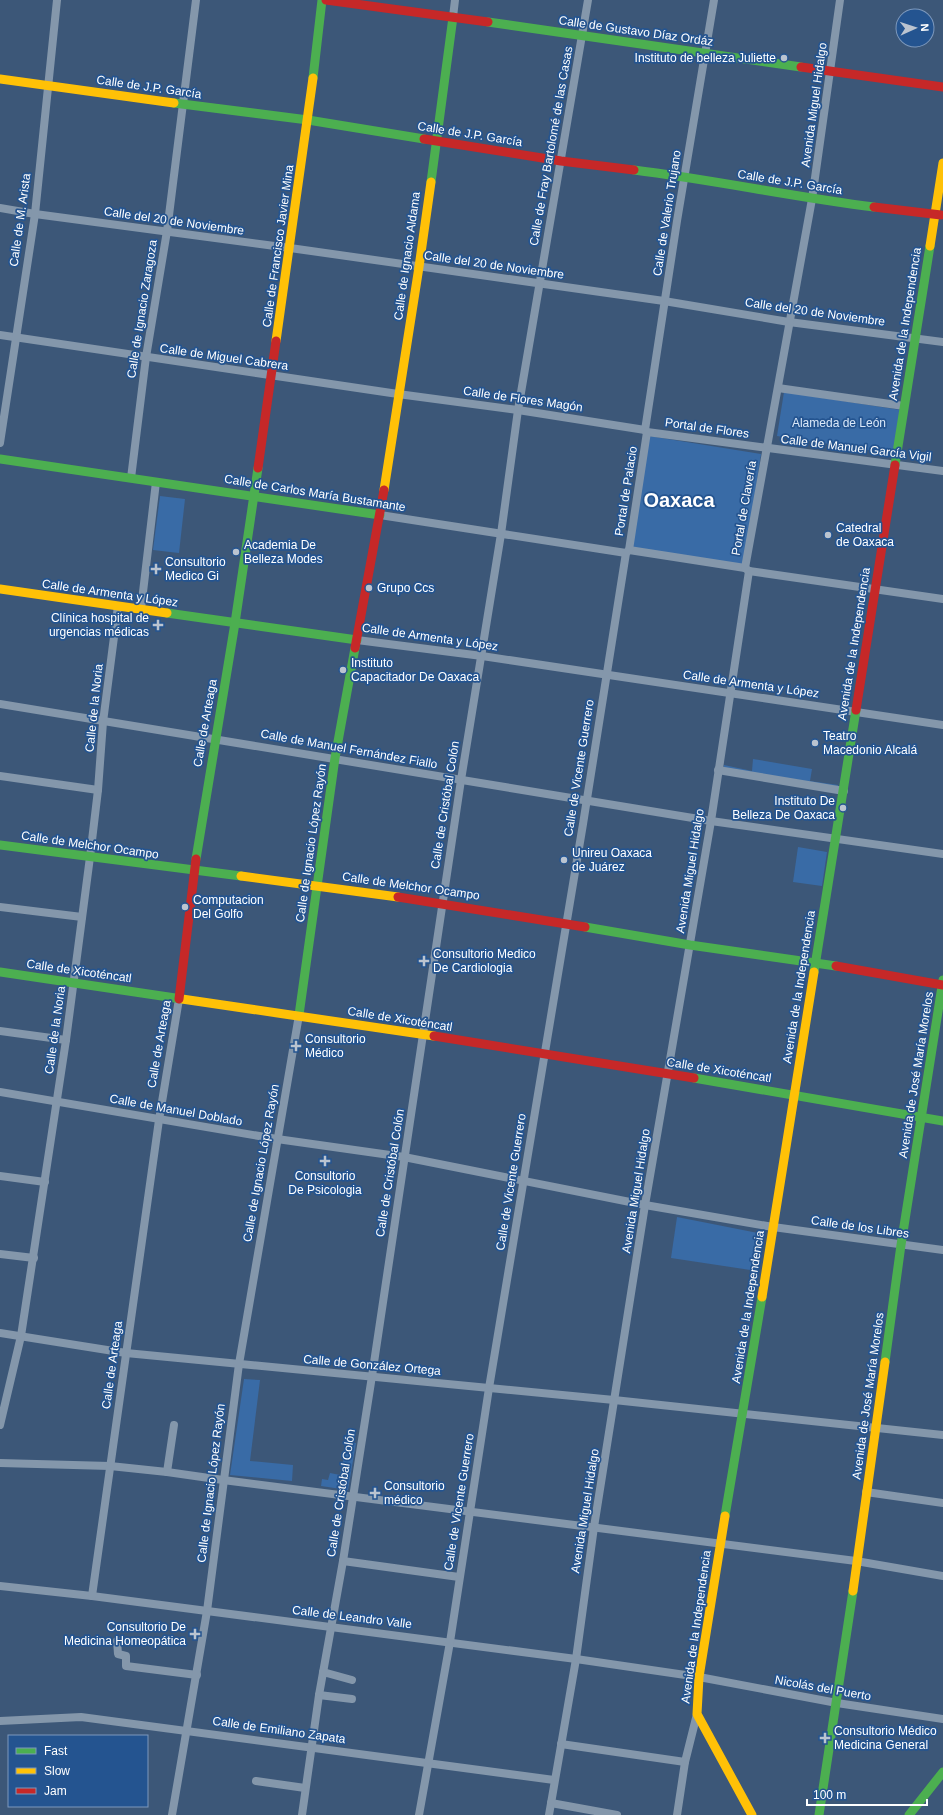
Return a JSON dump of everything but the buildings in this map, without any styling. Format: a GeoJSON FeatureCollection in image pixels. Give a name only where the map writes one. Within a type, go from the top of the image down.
{"type":"FeatureCollection","features":[{"type":"Feature","properties":{"kind":"main road","name":"Calle de Francisco Javier Mina"},"geometry":{"type":"LineString","coordinates":[[254,496],[308,120],[322,0]]}},
{"type":"Feature","properties":{"kind":"main road","name":"Calle de Gustavo Díaz Ordáz"},"geometry":{"type":"LineString","coordinates":[[326,0],[943,87]]}},
{"type":"Feature","properties":{"kind":"main road","name":"Calle de Ignacio Aldama"},"geometry":{"type":"LineString","coordinates":[[380,515],[419,267],[453,17]]}},
{"type":"Feature","properties":{"kind":"main road","name":"Calle de J.P. García"},"geometry":{"type":"LineString","coordinates":[[0,79],[308,120],[561,161],[684,176],[812,199],[939,215]]}},
{"type":"Feature","properties":{"kind":"main road","name":"Avenida de la Independencia"},"geometry":{"type":"LineString","coordinates":[[697,1714],[699,1677],[720,1545],[743,1414],[915,338],[939,215],[943,163]]}},
{"type":"Feature","properties":{"kind":"main road","name":"Calle de Carlos María Bustamante"},"geometry":{"type":"LineString","coordinates":[[0,459],[380,515]]}},
{"type":"Feature","properties":{"kind":"main road","name":"Calle de Arteaga"},"geometry":{"type":"LineString","coordinates":[[179,999],[194,871],[235,623],[254,496]]}},
{"type":"Feature","properties":{"kind":"main road","name":"Calle de Ignacio López Rayón"},"geometry":{"type":"LineString","coordinates":[[299,1015],[336,758],[380,515]]}},
{"type":"Feature","properties":{"kind":"main road","name":"Calle de Armenta y López"},"geometry":{"type":"LineString","coordinates":[[0,589],[357,640]]}},
{"type":"Feature","properties":{"kind":"main road","name":"Calle de Melchor Ocampo"},"geometry":{"type":"LineString","coordinates":[[0,845],[194,871],[318,885],[442,903],[690,945],[816,962],[943,984]]}},
{"type":"Feature","properties":{"kind":"main road","name":"Calle de Xicoténcatl"},"geometry":{"type":"LineString","coordinates":[[0,972],[423,1034],[943,1121]]}},
{"type":"Feature","properties":{"kind":"main road","name":"Avenida de José María Morelos"},"geometry":{"type":"LineString","coordinates":[[819,1815],[837,1703],[920,1117],[943,984]]}},
{"type":"Feature","properties":{"kind":"main road"},"geometry":{"type":"LineString","coordinates":[[697,1714],[752,1815]]}},
{"type":"Feature","properties":{"kind":"main road"},"geometry":{"type":"LineString","coordinates":[[909,1815],[943,1772]]}},
{"type":"Feature","properties":{"kind":"street","name":"Calle de M. Arista"},"geometry":{"type":"LineString","coordinates":[[0,443],[35,214],[57,0]]}},
{"type":"Feature","properties":{"kind":"street","name":"Calle de Ignacio Zaragoza"},"geometry":{"type":"LineString","coordinates":[[131,478],[146,357],[167,232],[196,0]]}},
{"type":"Feature","properties":{"kind":"street","name":"Calle de Ignacio Aldama"},"geometry":{"type":"LineString","coordinates":[[453,17],[455,0]]}},
{"type":"Feature","properties":{"kind":"street","name":"Calle de Fray Bartolomé de las Casas"},"geometry":{"type":"LineString","coordinates":[[501,534],[518,410],[588,0]]}},
{"type":"Feature","properties":{"kind":"street","name":"Calle de Valerio Trujano"},"geometry":{"type":"LineString","coordinates":[[646,431],[664,301],[714,0]]}},
{"type":"Feature","properties":{"kind":"street","name":"Avenida Miguel Hidalgo"},"geometry":{"type":"LineString","coordinates":[[767,448],[812,199],[840,0]]}},
{"type":"Feature","properties":{"kind":"street","name":"Calle del 20 de Noviembre"},"geometry":{"type":"LineString","coordinates":[[0,208],[664,301],[789,322],[943,342]]}},
{"type":"Feature","properties":{"kind":"street","name":"Calle de Miguel Cabrera"},"geometry":{"type":"LineString","coordinates":[[0,335],[398,394]]}},
{"type":"Feature","properties":{"kind":"street"},"geometry":{"type":"LineString","coordinates":[[778,388],[904,406]]}},
{"type":"Feature","properties":{"kind":"street","name":"Calle de Flores Magón"},"geometry":{"type":"LineString","coordinates":[[398,394],[518,410],[646,431]]}},
{"type":"Feature","properties":{"kind":"street","name":"Portal de Flores"},"geometry":{"type":"LineString","coordinates":[[646,431],[767,448]]}},
{"type":"Feature","properties":{"kind":"street","name":"Portal de Palacio"},"geometry":{"type":"LineString","coordinates":[[627,551],[646,431]]}},
{"type":"Feature","properties":{"kind":"street","name":"Calle de Manuel García Vigil"},"geometry":{"type":"LineString","coordinates":[[767,448],[895,466],[943,471]]}},
{"type":"Feature","properties":{"kind":"street","name":"Portal de Clavería"},"geometry":{"type":"LineString","coordinates":[[747,569],[767,448]]}},
{"type":"Feature","properties":{"kind":"street"},"geometry":{"type":"LineString","coordinates":[[141,610],[156,482]]}},
{"type":"Feature","properties":{"kind":"street","name":"Calle de Carlos María Bustamante"},"geometry":{"type":"LineString","coordinates":[[380,515],[943,599]]}},
{"type":"Feature","properties":{"kind":"street","name":"Calle de Cristóbal Colón"},"geometry":{"type":"LineString","coordinates":[[302,1815],[319,1695],[343,1561],[372,1376],[442,903],[501,534]]}},
{"type":"Feature","properties":{"kind":"street","name":"Calle de Vicente Guerrero"},"geometry":{"type":"LineString","coordinates":[[419,1815],[450,1642],[488,1388],[524,1180],[605,675],[627,551]]}},
{"type":"Feature","properties":{"kind":"street","name":"Avenida Miguel Hidalgo"},"geometry":{"type":"LineString","coordinates":[[549,1815],[576,1659],[594,1527],[645,1205],[711,821],[747,569]]}},
{"type":"Feature","properties":{"kind":"street","name":"Calle de la Noria"},"geometry":{"type":"LineString","coordinates":[[0,1425],[22,1336],[66,1040],[90,857],[98,790],[103,722],[118,606]]}},
{"type":"Feature","properties":{"kind":"street","name":"Calle de Armenta y López"},"geometry":{"type":"LineString","coordinates":[[357,640],[482,656],[943,725]]}},
{"type":"Feature","properties":{"kind":"street","name":"Calle de Manuel Fernández Fiallo"},"geometry":{"type":"LineString","coordinates":[[0,704],[103,722],[336,758],[711,821],[835,840],[943,854]]}},
{"type":"Feature","properties":{"kind":"street"},"geometry":{"type":"LineString","coordinates":[[718,770],[843,791]]}},
{"type":"Feature","properties":{"kind":"street"},"geometry":{"type":"LineString","coordinates":[[0,776],[98,790]]}},
{"type":"Feature","properties":{"kind":"street"},"geometry":{"type":"LineString","coordinates":[[0,907],[82,917]]}},
{"type":"Feature","properties":{"kind":"street","name":"Calle de Arteaga"},"geometry":{"type":"LineString","coordinates":[[92,1596],[159,1120],[179,999]]}},
{"type":"Feature","properties":{"kind":"street","name":"Calle de Ignacio López Rayón"},"geometry":{"type":"LineString","coordinates":[[172,1815],[208,1611],[223,1480],[239,1364],[299,1015]]}},
{"type":"Feature","properties":{"kind":"street"},"geometry":{"type":"LineString","coordinates":[[0,1031],[66,1040]]}},
{"type":"Feature","properties":{"kind":"street","name":"Calle de Manuel Doblado"},"geometry":{"type":"LineString","coordinates":[[0,1092],[277,1139],[404,1157],[645,1205],[773,1227]]}},
{"type":"Feature","properties":{"kind":"street"},"geometry":{"type":"LineString","coordinates":[[0,1176],[45,1182]]}},
{"type":"Feature","properties":{"kind":"street","name":"Calle de los Libres"},"geometry":{"type":"LineString","coordinates":[[773,1227],[943,1250]]}},
{"type":"Feature","properties":{"kind":"street"},"geometry":{"type":"LineString","coordinates":[[0,1254],[34,1258]]}},
{"type":"Feature","properties":{"kind":"street","name":"Calle de González Ortega"},"geometry":{"type":"LineString","coordinates":[[0,1333],[126,1353],[614,1400],[943,1435]]}},
{"type":"Feature","properties":{"kind":"street"},"geometry":{"type":"LineString","coordinates":[[167,1472],[174,1425]]}},
{"type":"Feature","properties":{"kind":"street"},"geometry":{"type":"LineString","coordinates":[[0,1463],[110,1466],[167,1472],[594,1527],[720,1545],[856,1561],[943,1576]]}},
{"type":"Feature","properties":{"kind":"street"},"geometry":{"type":"LineString","coordinates":[[866,1492],[943,1503]]}},
{"type":"Feature","properties":{"kind":"street"},"geometry":{"type":"LineString","coordinates":[[343,1561],[459,1577]]}},
{"type":"Feature","properties":{"kind":"street","name":"Calle de Leandro Valle"},"geometry":{"type":"LineString","coordinates":[[0,1586],[92,1596],[450,1642],[699,1677]]}},
{"type":"Feature","properties":{"kind":"street"},"geometry":{"type":"LineString","coordinates":[[117,1641],[118,1654],[126,1656],[126,1666],[197,1675]]}},
{"type":"Feature","properties":{"kind":"street"},"geometry":{"type":"LineString","coordinates":[[324,1672],[352,1680]]}},
{"type":"Feature","properties":{"kind":"street","name":"Nicolás del Puerto"},"geometry":{"type":"LineString","coordinates":[[699,1677],[837,1703],[943,1719]]}},
{"type":"Feature","properties":{"kind":"street"},"geometry":{"type":"LineString","coordinates":[[319,1695],[352,1699]]}},
{"type":"Feature","properties":{"kind":"street","name":"Avenida de la Independencia"},"geometry":{"type":"LineString","coordinates":[[677,1815],[685,1762],[697,1714]]}},
{"type":"Feature","properties":{"kind":"street","name":"Calle de Emiliano Zapata"},"geometry":{"type":"LineString","coordinates":[[0,1721],[81,1717],[428,1762],[554,1780]]}},
{"type":"Feature","properties":{"kind":"street"},"geometry":{"type":"LineString","coordinates":[[561,1744],[685,1762]]}},
{"type":"Feature","properties":{"kind":"street"},"geometry":{"type":"LineString","coordinates":[[256,1781],[305,1788]]}},
{"type":"Feature","properties":{"kind":"street"},"geometry":{"type":"LineString","coordinates":[[551,1803],[616,1815]]}},
{"type":"Feature","properties":{"kind":"green space","name":"Alameda de León"},"geometry":{"type":"Polygon","coordinates":[[[784,392],[901,410],[894,454],[777,436],[784,392]]]}},
{"type":"Feature","properties":{"kind":"green space"},"geometry":{"type":"Polygon","coordinates":[[[649,436],[761,454],[744,565],[632,548],[649,436]]]}},
{"type":"Feature","properties":{"kind":"green space"},"geometry":{"type":"Polygon","coordinates":[[[160,496],[185,499],[179,553],[153,550],[160,496]]]}},
{"type":"Feature","properties":{"kind":"green space"},"geometry":{"type":"Polygon","coordinates":[[[753,759],[812,769],[810,781],[838,785],[837,793],[723,774],[724,765],[752,771],[753,759]]]}},
{"type":"Feature","properties":{"kind":"green space"},"geometry":{"type":"Polygon","coordinates":[[[798,847],[827,852],[822,886],[793,882],[798,847]]]}},
{"type":"Feature","properties":{"kind":"green space"},"geometry":{"type":"Polygon","coordinates":[[[677,1217],[763,1234],[757,1271],[671,1258],[677,1217]]]}},
{"type":"Feature","properties":{"kind":"green space"},"geometry":{"type":"Polygon","coordinates":[[[244,1379],[260,1380],[250,1461],[293,1465],[292,1481],[230,1475],[244,1379]]]}},
{"type":"Feature","properties":{"kind":"green space"},"geometry":{"type":"Polygon","coordinates":[[[347,1442],[356,1443],[348,1490],[321,1486],[322,1479],[328,1480],[330,1473],[340,1475],[347,1442]]]}},
{"type":"Feature","properties":{"kind":"traffic: fast"},"geometry":{"type":"LineString","coordinates":[[313,78],[322,0]]}},
{"type":"Feature","properties":{"kind":"traffic: fast"},"geometry":{"type":"LineString","coordinates":[[431,182],[453,17]]}},
{"type":"Feature","properties":{"kind":"traffic: fast"},"geometry":{"type":"LineString","coordinates":[[488,22],[801,67]]}},
{"type":"Feature","properties":{"kind":"traffic: fast"},"geometry":{"type":"LineString","coordinates":[[174,103],[308,120],[424,139]]}},
{"type":"Feature","properties":{"kind":"traffic: fast"},"geometry":{"type":"LineString","coordinates":[[634,170],[874,207]]}},
{"type":"Feature","properties":{"kind":"traffic: fast"},"geometry":{"type":"LineString","coordinates":[[895,465],[930,246]]}},
{"type":"Feature","properties":{"kind":"traffic: fast"},"geometry":{"type":"LineString","coordinates":[[0,459],[380,515]]}},
{"type":"Feature","properties":{"kind":"traffic: fast"},"geometry":{"type":"LineString","coordinates":[[196,859],[235,623],[258,468]]}},
{"type":"Feature","properties":{"kind":"traffic: fast"},"geometry":{"type":"LineString","coordinates":[[167,613],[357,640]]}},
{"type":"Feature","properties":{"kind":"traffic: fast"},"geometry":{"type":"LineString","coordinates":[[299,1015],[335,758],[355,648]]}},
{"type":"Feature","properties":{"kind":"traffic: fast"},"geometry":{"type":"LineString","coordinates":[[814,972],[856,710]]}},
{"type":"Feature","properties":{"kind":"traffic: fast"},"geometry":{"type":"LineString","coordinates":[[0,845],[241,876]]}},
{"type":"Feature","properties":{"kind":"traffic: fast"},"geometry":{"type":"LineString","coordinates":[[585,927],[690,945],[836,966]]}},
{"type":"Feature","properties":{"kind":"traffic: fast"},"geometry":{"type":"LineString","coordinates":[[0,972],[182,999]]}},
{"type":"Feature","properties":{"kind":"traffic: fast"},"geometry":{"type":"LineString","coordinates":[[885,1362],[901,1245],[943,980]]}},
{"type":"Feature","properties":{"kind":"traffic: fast"},"geometry":{"type":"LineString","coordinates":[[694,1078],[943,1121]]}},
{"type":"Feature","properties":{"kind":"traffic: fast"},"geometry":{"type":"LineString","coordinates":[[725,1516],[762,1297]]}},
{"type":"Feature","properties":{"kind":"traffic: fast"},"geometry":{"type":"LineString","coordinates":[[819,1815],[853,1591]]}},
{"type":"Feature","properties":{"kind":"traffic: fast"},"geometry":{"type":"LineString","coordinates":[[909,1815],[943,1772]]}},
{"type":"Feature","properties":{"kind":"traffic: slow"},"geometry":{"type":"LineString","coordinates":[[276,341],[313,78]]}},
{"type":"Feature","properties":{"kind":"traffic: slow"},"geometry":{"type":"LineString","coordinates":[[0,79],[174,103]]}},
{"type":"Feature","properties":{"kind":"traffic: slow"},"geometry":{"type":"LineString","coordinates":[[930,246],[943,163]]}},
{"type":"Feature","properties":{"kind":"traffic: slow"},"geometry":{"type":"LineString","coordinates":[[384,490],[431,182]]}},
{"type":"Feature","properties":{"kind":"traffic: slow"},"geometry":{"type":"LineString","coordinates":[[0,589],[167,613]]}},
{"type":"Feature","properties":{"kind":"traffic: slow"},"geometry":{"type":"LineString","coordinates":[[241,876],[398,897]]}},
{"type":"Feature","properties":{"kind":"traffic: slow"},"geometry":{"type":"LineString","coordinates":[[762,1297],[814,972]]}},
{"type":"Feature","properties":{"kind":"traffic: slow"},"geometry":{"type":"LineString","coordinates":[[182,999],[434,1036]]}},
{"type":"Feature","properties":{"kind":"traffic: slow"},"geometry":{"type":"LineString","coordinates":[[853,1591],[885,1362]]}},
{"type":"Feature","properties":{"kind":"traffic: slow"},"geometry":{"type":"LineString","coordinates":[[725,1516],[699,1677],[697,1714],[752,1815]]}},
{"type":"Feature","properties":{"kind":"traffic: jam"},"geometry":{"type":"LineString","coordinates":[[326,0],[488,22]]}},
{"type":"Feature","properties":{"kind":"traffic: jam"},"geometry":{"type":"LineString","coordinates":[[801,67],[943,87]]}},
{"type":"Feature","properties":{"kind":"traffic: jam"},"geometry":{"type":"LineString","coordinates":[[424,139],[561,161],[634,170]]}},
{"type":"Feature","properties":{"kind":"traffic: jam"},"geometry":{"type":"LineString","coordinates":[[874,207],[941,215]]}},
{"type":"Feature","properties":{"kind":"traffic: jam"},"geometry":{"type":"LineString","coordinates":[[258,468],[276,341]]}},
{"type":"Feature","properties":{"kind":"traffic: jam"},"geometry":{"type":"LineString","coordinates":[[856,710],[895,465]]}},
{"type":"Feature","properties":{"kind":"traffic: jam"},"geometry":{"type":"LineString","coordinates":[[355,648],[384,490]]}},
{"type":"Feature","properties":{"kind":"traffic: jam"},"geometry":{"type":"LineString","coordinates":[[179,999],[196,859]]}},
{"type":"Feature","properties":{"kind":"traffic: jam"},"geometry":{"type":"LineString","coordinates":[[398,897],[585,927]]}},
{"type":"Feature","properties":{"kind":"traffic: jam"},"geometry":{"type":"LineString","coordinates":[[836,966],[943,985]]}},
{"type":"Feature","properties":{"kind":"traffic: jam"},"geometry":{"type":"LineString","coordinates":[[434,1036],[694,1078]]}},
{"type":"Feature","properties":{"kind":"place","name":"Instituto de belleza Juliette"},"geometry":{"type":"Point","coordinates":[784,58]}},
{"type":"Feature","properties":{"kind":"place","name":"Catedral de Oaxaca"},"geometry":{"type":"Point","coordinates":[828,535]}},
{"type":"Feature","properties":{"kind":"place","name":"Academia De Belleza Modes"},"geometry":{"type":"Point","coordinates":[236,552]}},
{"type":"Feature","properties":{"kind":"place","name":"Consultorio Medico Gi"},"geometry":{"type":"Point","coordinates":[156,569]}},
{"type":"Feature","properties":{"kind":"place","name":"Grupo Ccs"},"geometry":{"type":"Point","coordinates":[369,588]}},
{"type":"Feature","properties":{"kind":"place","name":"Clínica hospital de urgencias médicas"},"geometry":{"type":"Point","coordinates":[158,625]}},
{"type":"Feature","properties":{"kind":"place","name":"Instituto Capacitador De Oaxaca"},"geometry":{"type":"Point","coordinates":[343,670]}},
{"type":"Feature","properties":{"kind":"place","name":"Teatro Macedonio Alcalá"},"geometry":{"type":"Point","coordinates":[815,743]}},
{"type":"Feature","properties":{"kind":"place","name":"Instituto De Belleza De Oaxaca"},"geometry":{"type":"Point","coordinates":[843,808]}},
{"type":"Feature","properties":{"kind":"place","name":"Unireu Oaxaca de Juárez"},"geometry":{"type":"Point","coordinates":[564,860]}},
{"type":"Feature","properties":{"kind":"place","name":"Computacion Del Golfo"},"geometry":{"type":"Point","coordinates":[185,907]}},
{"type":"Feature","properties":{"kind":"place","name":"Consultorio Medico De Cardiologia"},"geometry":{"type":"Point","coordinates":[424,961]}},
{"type":"Feature","properties":{"kind":"place","name":"Consultorio Médico"},"geometry":{"type":"Point","coordinates":[296,1046]}},
{"type":"Feature","properties":{"kind":"place","name":"Consultorio De Psicologia"},"geometry":{"type":"Point","coordinates":[325,1161]}},
{"type":"Feature","properties":{"kind":"place","name":"Consultorio médico"},"geometry":{"type":"Point","coordinates":[375,1493]}},
{"type":"Feature","properties":{"kind":"place","name":"Consultorio De Medicina Homeopática"},"geometry":{"type":"Point","coordinates":[195,1634]}},
{"type":"Feature","properties":{"kind":"place","name":"Consultorio Médico Medicina General"},"geometry":{"type":"Point","coordinates":[825,1738]}},
{"type":"Feature","properties":{"kind":"district","name":"Oaxaca"},"geometry":{"type":"Point","coordinates":[679,500]}}]}
